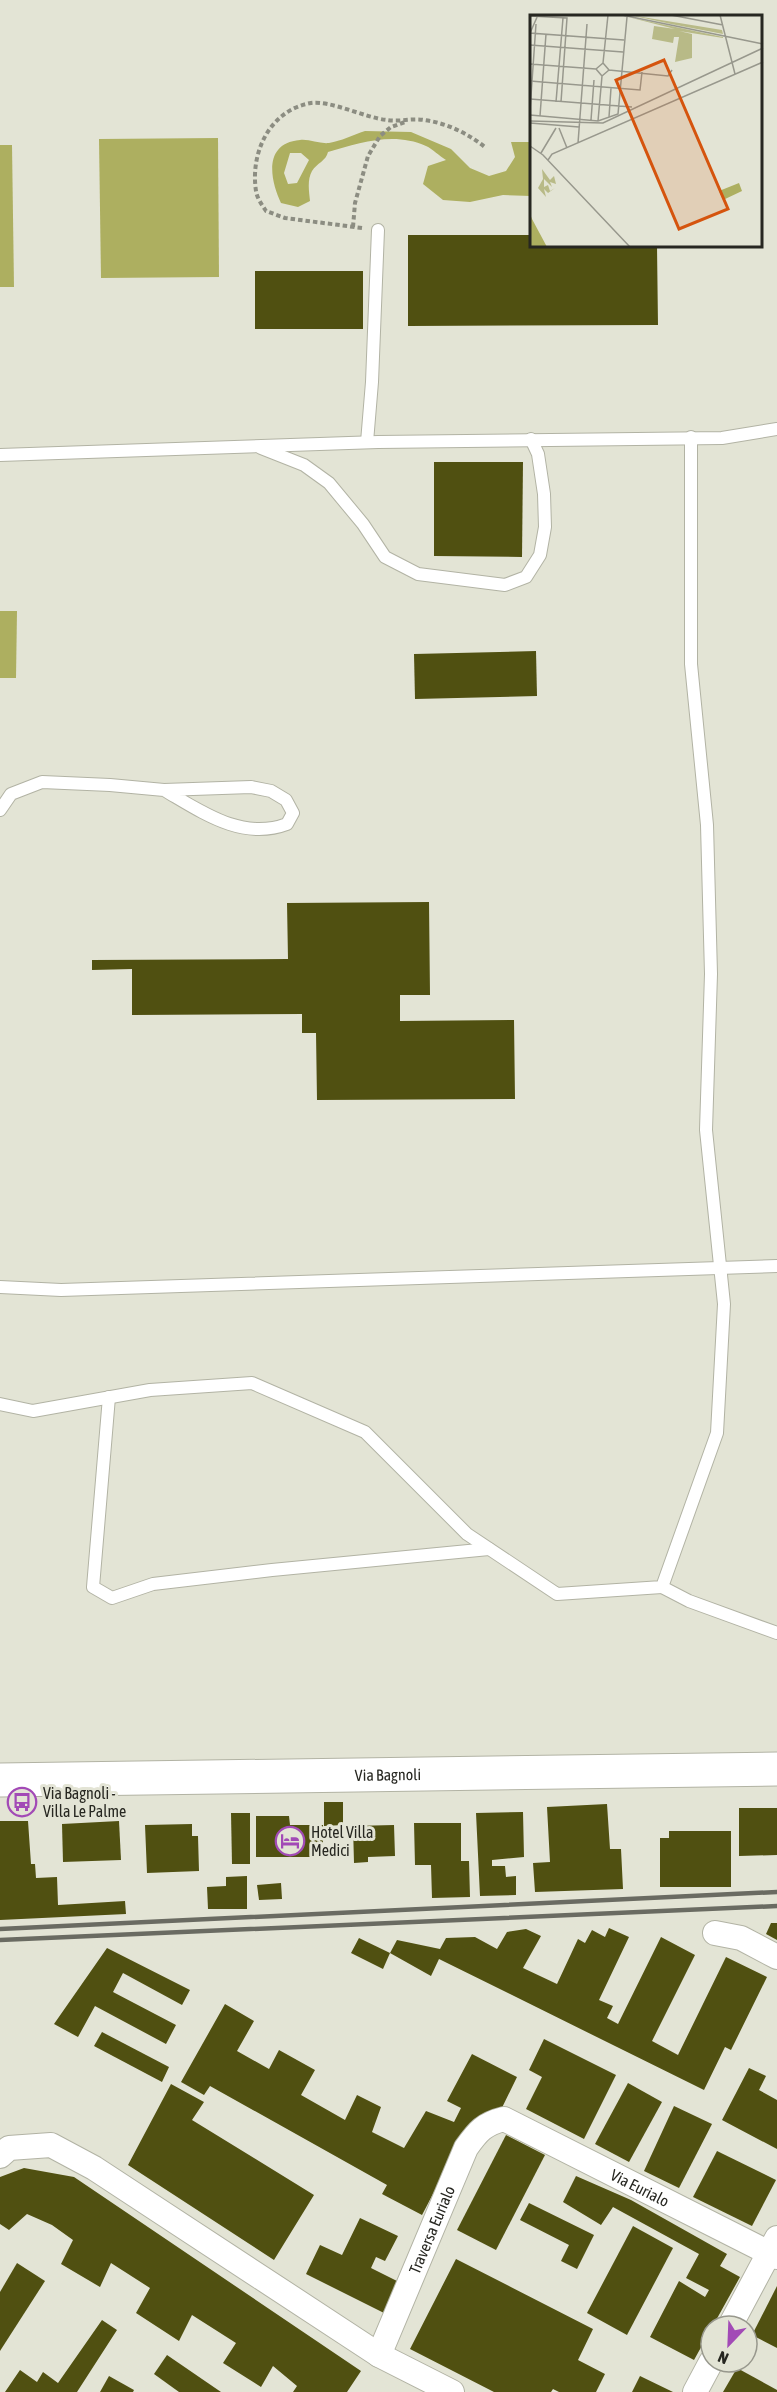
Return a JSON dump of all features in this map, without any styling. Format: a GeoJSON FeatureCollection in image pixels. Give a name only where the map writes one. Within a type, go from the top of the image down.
{"type":"FeatureCollection","features":[{"type":"Feature","properties":{"kind":"street","name":"Via Bagnoli"},"geometry":{"type":"LineString","coordinates":[[0,1780],[777,1769]]}},
{"type":"Feature","properties":{"kind":"street"},"geometry":{"type":"LineString","coordinates":[[715,1933],[741,1938],[777,1957]]}},
{"type":"Feature","properties":{"kind":"street","name":"Via Eurialo"},"geometry":{"type":"LineString","coordinates":[[504,2119],[774,2249]]}},
{"type":"Feature","properties":{"kind":"street","name":"Traversa Eurialo"},"geometry":{"type":"LineString","coordinates":[[379,2355],[466,2148],[488,2123],[504,2119]]}},
{"type":"Feature","properties":{"kind":"street"},"geometry":{"type":"LineString","coordinates":[[0,2156],[9,2148],[51,2145],[94,2168],[379,2355],[452,2392]]}},
{"type":"Feature","properties":{"kind":"street"},"geometry":{"type":"LineString","coordinates":[[737,2314],[774,2249]]}},
{"type":"Feature","properties":{"kind":"street"},"geometry":{"type":"LineString","coordinates":[[695,2392],[705,2374]]}},
{"type":"Feature","properties":{"kind":"lane"},"geometry":{"type":"LineString","coordinates":[[367,442],[372,382],[378,230]]}},
{"type":"Feature","properties":{"kind":"lane"},"geometry":{"type":"LineString","coordinates":[[3,453],[367,442],[722,438],[777,429]]}},
{"type":"Feature","properties":{"kind":"lane"},"geometry":{"type":"LineString","coordinates":[[662,1587],[717,1433],[724,1304],[706,1130],[711,962],[707,825],[691,664],[691,437]]}},
{"type":"Feature","properties":{"kind":"lane"},"geometry":{"type":"LineString","coordinates":[[255,446],[304,465],[328,483],[363,524],[385,557],[418,574],[505,585],[526,577],[540,555],[545,527],[544,494],[538,454],[531,439]]}},
{"type":"Feature","properties":{"kind":"lane"},"geometry":{"type":"LineString","coordinates":[[0,810],[11,795],[42,782],[164,790],[251,787],[271,791],[286,800],[293,813],[287,824],[273,830],[234,827],[164,790]]}},
{"type":"Feature","properties":{"kind":"lane"},"geometry":{"type":"LineString","coordinates":[[0,1287],[61,1290],[777,1266]]}},
{"type":"Feature","properties":{"kind":"lane"},"geometry":{"type":"LineString","coordinates":[[1,1405],[33,1411],[150,1390],[252,1383],[365,1432],[467,1534],[557,1594],[662,1587],[689,1601],[777,1633]]}},
{"type":"Feature","properties":{"kind":"lane"},"geometry":{"type":"LineString","coordinates":[[109,1397],[93,1587],[112,1598],[153,1584],[489,1549]]}},
{"type":"Feature","properties":{"kind":"path"},"geometry":{"type":"LineString","coordinates":[[378,230],[285,218],[266,211],[256,193],[255,170],[262,141],[274,121],[296,108],[312,103],[387,120],[423,120],[453,128],[471,136],[486,148]]}},
{"type":"Feature","properties":{"kind":"path"},"geometry":{"type":"LineString","coordinates":[[353,227],[355,203],[368,156],[380,136],[391,128],[408,121]]}},
{"type":"Feature","properties":{"kind":"shaded area"},"geometry":{"type":"Polygon","coordinates":[[[365,131],[411,132],[451,149],[470,168],[489,176],[506,171],[515,157],[511,142],[530,142],[530,196],[503,195],[470,202],[443,200],[423,184],[428,166],[446,160],[426,146],[402,139],[389,139],[364,142],[328,152],[310,174],[310,201],[298,207],[281,203],[272,174],[272,164],[280,148],[300,140],[329,143],[365,131]],[[290,153],[284,173],[288,184],[297,183],[309,160],[301,153],[290,153]]]}},
{"type":"Feature","properties":{"kind":"shaded area"},"geometry":{"type":"Polygon","coordinates":[[[218,138],[219,277],[101,278],[99,139],[218,138]]]}},
{"type":"Feature","properties":{"kind":"shaded area"},"geometry":{"type":"Polygon","coordinates":[[[0,145],[12,145],[14,287],[0,287],[0,145]]]}},
{"type":"Feature","properties":{"kind":"shaded area"},"geometry":{"type":"Polygon","coordinates":[[[0,611],[17,611],[16,678],[0,678],[0,611]]]}},
{"type":"Feature","properties":{"kind":"building"},"geometry":{"type":"Polygon","coordinates":[[[408,235],[530,235],[530,248],[657,248],[658,325],[408,326],[408,235]]]}},
{"type":"Feature","properties":{"kind":"building"},"geometry":{"type":"Polygon","coordinates":[[[255,271],[363,271],[363,329],[255,329],[255,271]]]}},
{"type":"Feature","properties":{"kind":"building"},"geometry":{"type":"Polygon","coordinates":[[[434,462],[523,462],[522,557],[434,556],[434,462]]]}},
{"type":"Feature","properties":{"kind":"building"},"geometry":{"type":"Polygon","coordinates":[[[536,651],[537,696],[415,699],[414,654],[536,651]]]}},
{"type":"Feature","properties":{"kind":"building"},"geometry":{"type":"Polygon","coordinates":[[[429,902],[430,995],[400,995],[400,1021],[514,1020],[515,1099],[317,1100],[316,1033],[302,1033],[302,1014],[132,1015],[132,969],[92,970],[92,960],[288,959],[287,903],[429,902]]]}},
{"type":"Feature","properties":{"kind":"building"},"geometry":{"type":"Polygon","coordinates":[[[324,1802],[343,1802],[343,1825],[324,1826],[324,1802]]]}},
{"type":"Feature","properties":{"kind":"building"},"geometry":{"type":"Polygon","coordinates":[[[607,1804],[610,1849],[621,1849],[623,1889],[535,1892],[533,1863],[550,1862],[547,1807],[607,1804]]]}},
{"type":"Feature","properties":{"kind":"building"},"geometry":{"type":"Polygon","coordinates":[[[739,1808],[777,1808],[777,1855],[739,1856],[739,1808]]]}},
{"type":"Feature","properties":{"kind":"building"},"geometry":{"type":"Polygon","coordinates":[[[523,1812],[524,1857],[492,1860],[492,1866],[505,1866],[506,1877],[516,1876],[516,1895],[480,1896],[476,1813],[523,1812]]]}},
{"type":"Feature","properties":{"kind":"building"},"geometry":{"type":"Polygon","coordinates":[[[231,1813],[250,1813],[250,1864],[232,1864],[231,1813]]]}},
{"type":"Feature","properties":{"kind":"building","name":"Hotel Villa Medici"},"geometry":{"type":"Polygon","coordinates":[[[256,1816],[289,1816],[290,1825],[323,1825],[323,1857],[256,1857],[256,1816]]]}},
{"type":"Feature","properties":{"kind":"building"},"geometry":{"type":"Polygon","coordinates":[[[0,1821],[28,1821],[31,1864],[35,1864],[36,1878],[57,1877],[58,1905],[125,1901],[126,1914],[0,1920],[0,1821]]]}},
{"type":"Feature","properties":{"kind":"building"},"geometry":{"type":"Polygon","coordinates":[[[119,1821],[121,1860],[63,1862],[62,1824],[119,1821]]]}},
{"type":"Feature","properties":{"kind":"building"},"geometry":{"type":"Polygon","coordinates":[[[414,1823],[461,1823],[461,1861],[469,1861],[470,1897],[432,1898],[431,1865],[415,1865],[414,1823]]]}},
{"type":"Feature","properties":{"kind":"building"},"geometry":{"type":"Polygon","coordinates":[[[192,1824],[192,1836],[198,1836],[199,1871],[147,1873],[145,1825],[192,1824]]]}},
{"type":"Feature","properties":{"kind":"building"},"geometry":{"type":"Polygon","coordinates":[[[394,1825],[395,1856],[368,1857],[368,1862],[354,1863],[353,1826],[394,1825]]]}},
{"type":"Feature","properties":{"kind":"building"},"geometry":{"type":"Polygon","coordinates":[[[669,1831],[731,1831],[731,1887],[660,1887],[660,1838],[669,1838],[669,1831]]]}},
{"type":"Feature","properties":{"kind":"building"},"geometry":{"type":"Polygon","coordinates":[[[247,1876],[247,1909],[208,1909],[207,1887],[226,1886],[226,1877],[247,1876]]]}},
{"type":"Feature","properties":{"kind":"building"},"geometry":{"type":"Polygon","coordinates":[[[281,1883],[282,1899],[259,1900],[257,1885],[281,1883]]]}},
{"type":"Feature","properties":{"kind":"building"},"geometry":{"type":"Polygon","coordinates":[[[771,1923],[777,1923],[777,1940],[766,1934],[771,1923]]]}},
{"type":"Feature","properties":{"kind":"building"},"geometry":{"type":"Polygon","coordinates":[[[609,1928],[629,1937],[599,2000],[613,2006],[607,2018],[618,2024],[661,1937],[695,1955],[652,2041],[678,2055],[726,1957],[767,1977],[731,2050],[725,2047],[704,2090],[439,1959],[431,1976],[390,1953],[397,1940],[440,1949],[446,1938],[475,1937],[497,1949],[507,1932],[526,1929],[541,1936],[523,1968],[557,1984],[578,1939],[585,1943],[592,1930],[605,1937],[609,1928]]]}},
{"type":"Feature","properties":{"kind":"building"},"geometry":{"type":"Polygon","coordinates":[[[359,1938],[390,1953],[383,1969],[351,1953],[359,1938]]]}},
{"type":"Feature","properties":{"kind":"building"},"geometry":{"type":"Polygon","coordinates":[[[107,1948],[190,1990],[182,2005],[123,1973],[113,1992],[176,2025],[166,2044],[95,2006],[78,2037],[54,2024],[107,1948]]]}},
{"type":"Feature","properties":{"kind":"building"},"geometry":{"type":"Polygon","coordinates":[[[225,2004],[254,2021],[237,2051],[269,2069],[279,2050],[315,2070],[301,2095],[345,2120],[357,2095],[381,2107],[372,2132],[404,2148],[426,2111],[454,2122],[461,2108],[447,2101],[472,2054],[517,2077],[497,2118],[486,2112],[479,2127],[467,2129],[422,2215],[382,2194],[387,2185],[210,2086],[204,2095],[181,2082],[225,2004]]]}},
{"type":"Feature","properties":{"kind":"building"},"geometry":{"type":"Polygon","coordinates":[[[102,2032],[169,2067],[162,2082],[94,2046],[102,2032]]]}},
{"type":"Feature","properties":{"kind":"building"},"geometry":{"type":"Polygon","coordinates":[[[544,2039],[616,2075],[584,2139],[526,2109],[542,2077],[529,2070],[544,2039]]]}},
{"type":"Feature","properties":{"kind":"building"},"geometry":{"type":"Polygon","coordinates":[[[749,2068],[766,2076],[759,2090],[777,2100],[777,2149],[722,2120],[749,2068]]]}},
{"type":"Feature","properties":{"kind":"building"},"geometry":{"type":"Polygon","coordinates":[[[628,2083],[662,2102],[629,2162],[595,2144],[628,2083]]]}},
{"type":"Feature","properties":{"kind":"building"},"geometry":{"type":"Polygon","coordinates":[[[171,2084],[204,2102],[192,2120],[314,2195],[274,2260],[128,2165],[171,2084]]]}},
{"type":"Feature","properties":{"kind":"building"},"geometry":{"type":"Polygon","coordinates":[[[674,2106],[712,2124],[679,2188],[644,2171],[674,2106]]]}},
{"type":"Feature","properties":{"kind":"building"},"geometry":{"type":"Polygon","coordinates":[[[506,2135],[545,2155],[496,2250],[457,2230],[506,2135]]]}},
{"type":"Feature","properties":{"kind":"building"},"geometry":{"type":"Polygon","coordinates":[[[717,2151],[776,2180],[752,2226],[693,2197],[717,2151]]]}},
{"type":"Feature","properties":{"kind":"building"},"geometry":{"type":"Polygon","coordinates":[[[24,2168],[74,2177],[361,2371],[347,2392],[293,2392],[297,2386],[273,2366],[261,2387],[223,2363],[236,2343],[192,2315],[179,2341],[136,2313],[150,2288],[111,2263],[100,2287],[61,2264],[73,2240],[52,2225],[27,2214],[9,2230],[0,2224],[0,2177],[24,2168]]]}},
{"type":"Feature","properties":{"kind":"building"},"geometry":{"type":"Polygon","coordinates":[[[576,2176],[631,2200],[727,2254],[720,2266],[740,2277],[719,2314],[699,2314],[699,2351],[694,2360],[650,2337],[679,2281],[705,2297],[709,2290],[686,2278],[699,2254],[613,2207],[601,2225],[563,2202],[576,2176]]]}},
{"type":"Feature","properties":{"kind":"building"},"geometry":{"type":"Polygon","coordinates":[[[529,2203],[594,2235],[577,2269],[561,2261],[569,2245],[520,2220],[529,2203]]]}},
{"type":"Feature","properties":{"kind":"building"},"geometry":{"type":"Polygon","coordinates":[[[360,2218],[398,2236],[385,2261],[376,2257],[371,2268],[401,2283],[386,2314],[306,2274],[320,2245],[342,2255],[360,2218]]]}},
{"type":"Feature","properties":{"kind":"building"},"geometry":{"type":"Polygon","coordinates":[[[633,2226],[673,2248],[627,2335],[587,2313],[633,2226]]]}},
{"type":"Feature","properties":{"kind":"building"},"geometry":{"type":"Polygon","coordinates":[[[456,2259],[593,2329],[578,2360],[605,2374],[596,2392],[559,2392],[553,2389],[551,2392],[494,2392],[410,2349],[456,2259]]]}},
{"type":"Feature","properties":{"kind":"building"},"geometry":{"type":"Polygon","coordinates":[[[17,2263],[45,2281],[0,2351],[0,2292],[17,2263]]]}},
{"type":"Feature","properties":{"kind":"building"},"geometry":{"type":"Polygon","coordinates":[[[777,2286],[777,2348],[759,2339],[759,2321],[777,2286]]]}},
{"type":"Feature","properties":{"kind":"building"},"geometry":{"type":"Polygon","coordinates":[[[102,2320],[117,2330],[77,2392],[5,2392],[20,2370],[37,2382],[43,2372],[58,2383],[102,2320]]]}},
{"type":"Feature","properties":{"kind":"building"},"geometry":{"type":"Polygon","coordinates":[[[167,2355],[221,2392],[179,2392],[154,2374],[167,2355]]]}},
{"type":"Feature","properties":{"kind":"building"},"geometry":{"type":"Polygon","coordinates":[[[734,2374],[748,2374],[777,2390],[777,2392],[723,2392],[734,2374]]]}},
{"type":"Feature","properties":{"kind":"building"},"geometry":{"type":"Polygon","coordinates":[[[109,2376],[134,2390],[133,2392],[100,2392],[109,2376]]]}},
{"type":"Feature","properties":{"kind":"building"},"geometry":{"type":"Polygon","coordinates":[[[640,2376],[673,2392],[632,2392],[640,2376]]]}},
{"type":"Feature","properties":{"kind":"railway"},"geometry":{"type":"LineString","coordinates":[[0,1929],[777,1892]]}},
{"type":"Feature","properties":{"kind":"railway"},"geometry":{"type":"LineString","coordinates":[[0,1940],[777,1906]]}},
{"type":"Feature","properties":{"kind":"place","name":"Via Bagnoli - Villa Le Palme"},"geometry":{"type":"Point","coordinates":[22,1802]}},
{"type":"Feature","properties":{"kind":"place","name":"Hotel Villa Medici"},"geometry":{"type":"Point","coordinates":[290,1841]}}]}
